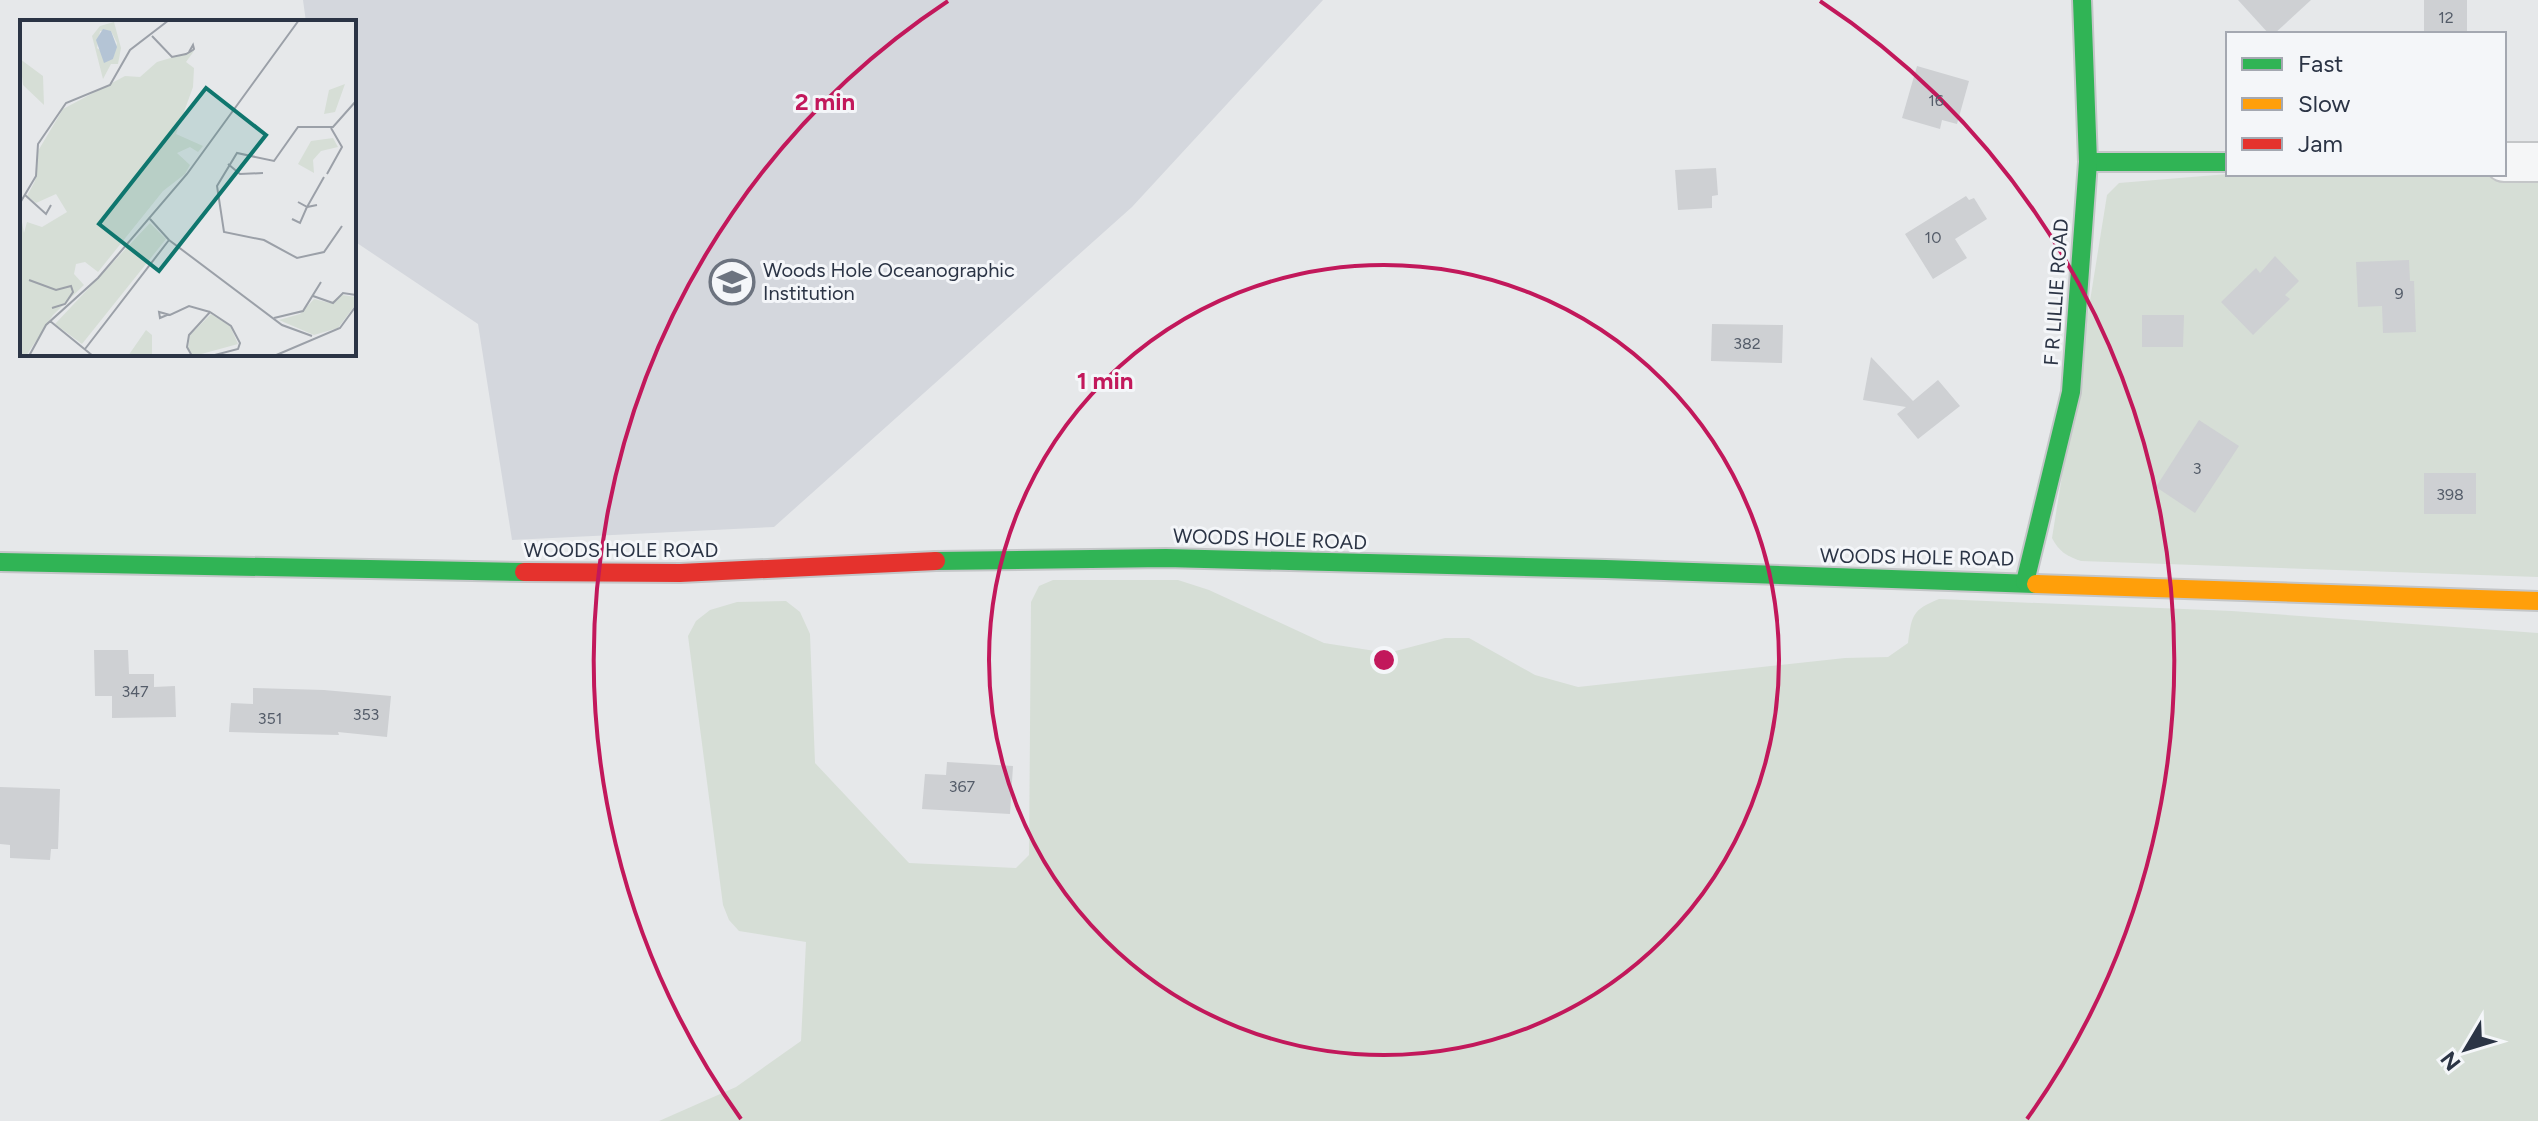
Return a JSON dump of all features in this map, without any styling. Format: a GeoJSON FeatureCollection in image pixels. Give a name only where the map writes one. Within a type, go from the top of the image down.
{"type":"FeatureCollection","features":[{"type":"Feature","properties":{"kind":"main road","name":"F R LILLIE ROAD"},"geometry":{"type":"LineString","coordinates":[[2025,582],[2071,392],[2088,162],[2082,0]]}},
{"type":"Feature","properties":{"kind":"main road"},"geometry":{"type":"LineString","coordinates":[[2088,162],[2226,162]]}},
{"type":"Feature","properties":{"kind":"main road","name":"WOODS HOLE ROAD"},"geometry":{"type":"LineString","coordinates":[[0,562],[680,573],[984,559],[1152,558],[2025,582],[2538,601]]}},
{"type":"Feature","properties":{"kind":"street"},"geometry":{"type":"LineString","coordinates":[[2506,162],[2538,162]]}},
{"type":"Feature","properties":{"kind":"shaded area","name":"Woods Hole Oceanographic Institution"},"geometry":{"type":"Polygon","coordinates":[[[303,0],[1323,0],[1132,207],[774,527],[512,540],[478,324],[356,242],[356,20],[306,20],[303,0]]]}},
{"type":"Feature","properties":{"kind":"shaded area"},"geometry":{"type":"Polygon","coordinates":[[[2226,174],[2538,175],[2538,577],[2081,561],[2058,547],[2052,538],[2107,195],[2119,183],[2226,174]]]}},
{"type":"Feature","properties":{"kind":"shaded area"},"geometry":{"type":"Polygon","coordinates":[[[1053,580],[1178,580],[1209,590],[1324,643],[1388,653],[1445,638],[1469,638],[1535,675],[1578,687],[1845,658],[1888,657],[1908,643],[1912,620],[1918,610],[1939,599],[2232,611],[2538,633],[2538,1121],[659,1121],[736,1087],[801,1041],[806,942],[739,931],[729,920],[723,905],[688,636],[696,621],[710,610],[737,602],[786,601],[800,612],[810,634],[815,763],[909,863],[1016,868],[1029,855],[1031,602],[1039,586],[1053,580]]]}},
{"type":"Feature","properties":{"kind":"building"},"geometry":{"type":"Polygon","coordinates":[[[2238,0],[2311,0],[2276,32],[2267,32],[2238,0]]]}},
{"type":"Feature","properties":{"kind":"building"},"geometry":{"type":"Polygon","coordinates":[[[2424,0],[2467,0],[2467,32],[2424,32],[2424,0]]]}},
{"type":"Feature","properties":{"kind":"building"},"geometry":{"type":"Polygon","coordinates":[[[1917,66],[1969,81],[1957,124],[1942,120],[1940,129],[1902,118],[1917,66]]]}},
{"type":"Feature","properties":{"kind":"building"},"geometry":{"type":"Polygon","coordinates":[[[1716,168],[1718,195],[1712,196],[1712,208],[1678,210],[1675,170],[1716,168]]]}},
{"type":"Feature","properties":{"kind":"building"},"geometry":{"type":"Polygon","coordinates":[[[1966,196],[1969,200],[1974,198],[1987,219],[1955,239],[1967,258],[1933,279],[1905,234],[1966,196]]]}},
{"type":"Feature","properties":{"kind":"building"},"geometry":{"type":"Polygon","coordinates":[[[2275,256],[2299,281],[2285,295],[2290,299],[2253,335],[2221,302],[2256,268],[2260,273],[2275,256]]]}},
{"type":"Feature","properties":{"kind":"building"},"geometry":{"type":"Polygon","coordinates":[[[2409,260],[2410,281],[2414,281],[2416,332],[2383,333],[2382,306],[2358,307],[2356,262],[2409,260]]]}},
{"type":"Feature","properties":{"kind":"building"},"geometry":{"type":"Polygon","coordinates":[[[2142,315],[2184,315],[2183,347],[2142,347],[2142,315]]]}},
{"type":"Feature","properties":{"kind":"building"},"geometry":{"type":"Polygon","coordinates":[[[1712,324],[1783,325],[1782,363],[1711,361],[1712,324]]]}},
{"type":"Feature","properties":{"kind":"building"},"geometry":{"type":"Polygon","coordinates":[[[1871,357],[1913,401],[1938,380],[1960,406],[1918,439],[1897,414],[1906,407],[1863,400],[1871,357]]]}},
{"type":"Feature","properties":{"kind":"building"},"geometry":{"type":"Polygon","coordinates":[[[2199,420],[2239,446],[2195,513],[2156,487],[2199,420]]]}},
{"type":"Feature","properties":{"kind":"building"},"geometry":{"type":"Polygon","coordinates":[[[2424,473],[2476,473],[2476,514],[2424,514],[2424,473]]]}},
{"type":"Feature","properties":{"kind":"building"},"geometry":{"type":"Polygon","coordinates":[[[94,650],[128,650],[129,674],[154,674],[154,687],[175,686],[176,717],[112,718],[112,696],[95,696],[94,650]]]}},
{"type":"Feature","properties":{"kind":"building"},"geometry":{"type":"Polygon","coordinates":[[[253,688],[391,696],[387,737],[338,732],[339,735],[229,732],[231,703],[253,704],[253,688]]]}},
{"type":"Feature","properties":{"kind":"building"},"geometry":{"type":"Polygon","coordinates":[[[947,762],[1013,766],[1010,814],[922,809],[925,774],[946,775],[947,762]]]}},
{"type":"Feature","properties":{"kind":"building"},"geometry":{"type":"Polygon","coordinates":[[[0,787],[60,789],[58,849],[51,849],[50,860],[10,858],[10,845],[0,844],[0,787]]]}},
{"type":"Feature","properties":{"kind":"traffic: fast"},"geometry":{"type":"LineString","coordinates":[[2025,582],[2071,392],[2088,162],[2082,0]]}},
{"type":"Feature","properties":{"kind":"traffic: fast"},"geometry":{"type":"LineString","coordinates":[[2088,162],[2226,162]]}},
{"type":"Feature","properties":{"kind":"traffic: fast"},"geometry":{"type":"LineString","coordinates":[[936,561],[1166,558],[2036,584]]}},
{"type":"Feature","properties":{"kind":"traffic: fast"},"geometry":{"type":"LineString","coordinates":[[0,562],[524,572]]}},
{"type":"Feature","properties":{"kind":"traffic: slow"},"geometry":{"type":"LineString","coordinates":[[2036,584],[2538,601]]}},
{"type":"Feature","properties":{"kind":"traffic: jam"},"geometry":{"type":"LineString","coordinates":[[524,572],[680,573],[936,561]]}},
{"type":"Feature","properties":{"kind":"place","name":"Woods Hole Oceanographic Institution"},"geometry":{"type":"Point","coordinates":[732,282]}}]}
